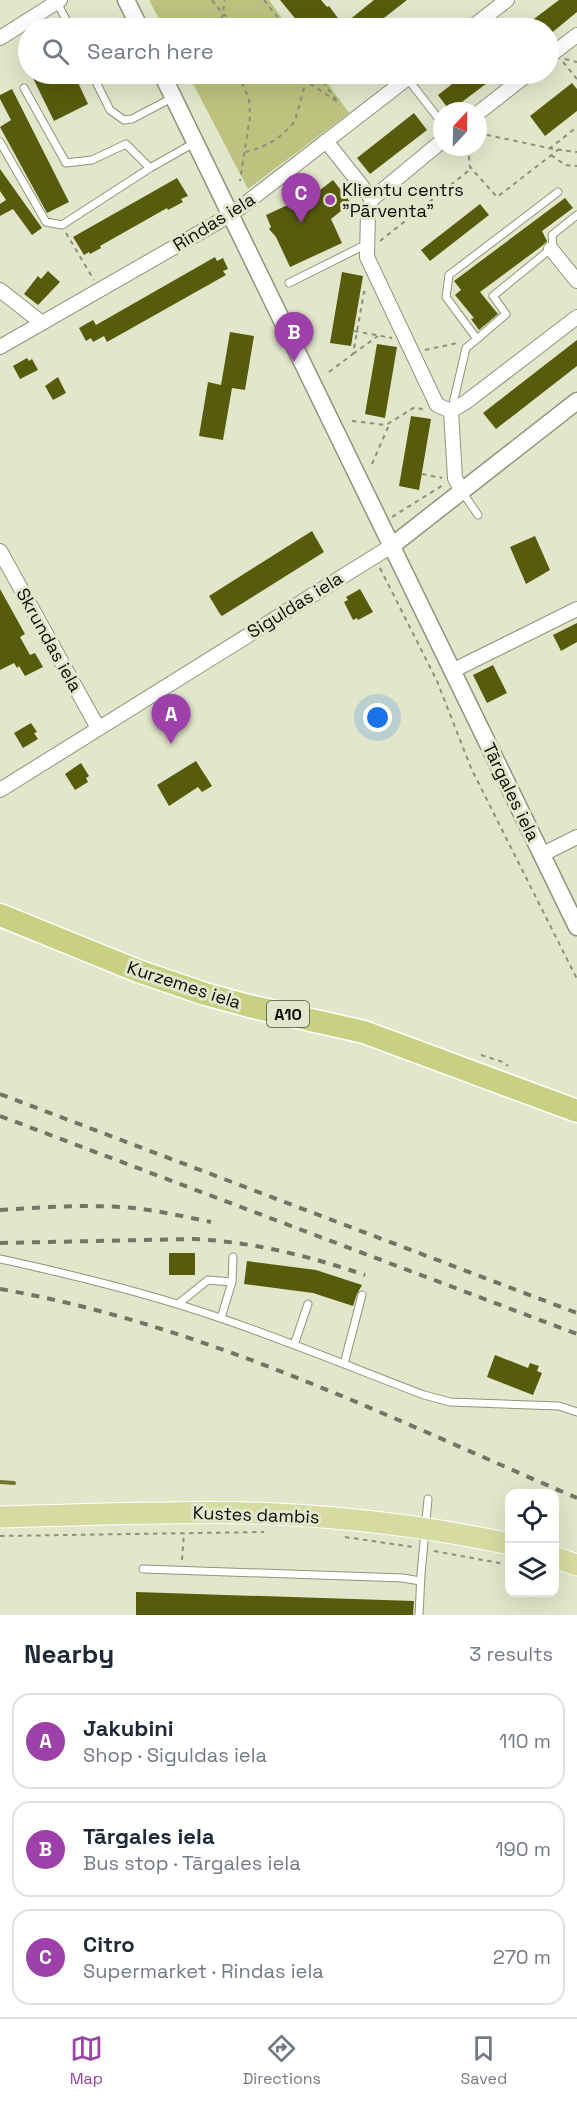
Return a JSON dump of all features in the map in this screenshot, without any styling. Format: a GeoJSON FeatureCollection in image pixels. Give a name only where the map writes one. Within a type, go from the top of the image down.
{"type":"FeatureCollection","features":[{"type":"Feature","properties":{"kind":"highway","name":"Kurzemes iela"},"geometry":{"type":"LineString","coordinates":[[0,915],[138,971],[182,986],[249,1006],[364,1032],[577,1111]]}},
{"type":"Feature","properties":{"kind":"main road","name":"Kustes dambis"},"geometry":{"type":"LineString","coordinates":[[0,1517],[250,1513],[319,1516],[424,1539],[505,1544]]}},
{"type":"Feature","properties":{"kind":"main road"},"geometry":{"type":"LineString","coordinates":[[559,1557],[577,1560]]}},
{"type":"Feature","properties":{"kind":"main road"},"geometry":{"type":"LineString","coordinates":[[559,1558],[577,1565]]}},
{"type":"Feature","properties":{"kind":"street"},"geometry":{"type":"LineString","coordinates":[[126,0],[135,18]]}},
{"type":"Feature","properties":{"kind":"street"},"geometry":{"type":"LineString","coordinates":[[484,18],[507,0]]}},
{"type":"Feature","properties":{"kind":"street"},"geometry":{"type":"LineString","coordinates":[[32,18],[59,1]]}},
{"type":"Feature","properties":{"kind":"street"},"geometry":{"type":"LineString","coordinates":[[0,38],[18,27]]}},
{"type":"Feature","properties":{"kind":"street"},"geometry":{"type":"LineString","coordinates":[[559,49],[577,35]]}},
{"type":"Feature","properties":{"kind":"street","name":"Tārgales iela"},"geometry":{"type":"LineString","coordinates":[[167,84],[577,927]]}},
{"type":"Feature","properties":{"kind":"street","name":"Rindas iela"},"geometry":{"type":"LineString","coordinates":[[0,347],[232,214],[400,84]]}},
{"type":"Feature","properties":{"kind":"street"},"geometry":{"type":"LineString","coordinates":[[487,106],[515,84]]}},
{"type":"Feature","properties":{"kind":"street"},"geometry":{"type":"LineString","coordinates":[[326,141],[372,199]]}},
{"type":"Feature","properties":{"kind":"street"},"geometry":{"type":"LineString","coordinates":[[433,148],[372,199],[368,213],[367,257],[437,405],[451,411]]}},
{"type":"Feature","properties":{"kind":"street"},"geometry":{"type":"LineString","coordinates":[[551,249],[577,281]]}},
{"type":"Feature","properties":{"kind":"street"},"geometry":{"type":"LineString","coordinates":[[0,290],[42,323]]}},
{"type":"Feature","properties":{"kind":"street"},"geometry":{"type":"LineString","coordinates":[[451,411],[577,317]]}},
{"type":"Feature","properties":{"kind":"street","name":"Siguldas iela"},"geometry":{"type":"LineString","coordinates":[[0,790],[393,545],[453,484],[577,401]]}},
{"type":"Feature","properties":{"kind":"street"},"geometry":{"type":"LineString","coordinates":[[451,411],[455,478],[453,484]]}},
{"type":"Feature","properties":{"kind":"street","name":"Skrundas iela"},"geometry":{"type":"LineString","coordinates":[[0,551],[98,728]]}},
{"type":"Feature","properties":{"kind":"street"},"geometry":{"type":"LineString","coordinates":[[452,670],[577,609]]}},
{"type":"Feature","properties":{"kind":"street"},"geometry":{"type":"LineString","coordinates":[[542,855],[577,837]]}},
{"type":"Feature","properties":{"kind":"lane"},"geometry":{"type":"LineString","coordinates":[[59,1],[66,18]]}},
{"type":"Feature","properties":{"kind":"lane"},"geometry":{"type":"LineString","coordinates":[[97,84],[110,110],[124,120],[174,97]]}},
{"type":"Feature","properties":{"kind":"lane"},"geometry":{"type":"LineString","coordinates":[[415,84],[433,110]]}},
{"type":"Feature","properties":{"kind":"lane"},"geometry":{"type":"LineString","coordinates":[[24,88],[66,163],[92,160],[126,144],[150,168]]}},
{"type":"Feature","properties":{"kind":"lane"},"geometry":{"type":"LineString","coordinates":[[0,142],[46,222],[62,225],[150,168],[196,142]]}},
{"type":"Feature","properties":{"kind":"lane"},"geometry":{"type":"LineString","coordinates":[[474,341],[446,297],[449,275],[558,192]]}},
{"type":"Feature","properties":{"kind":"lane"},"geometry":{"type":"LineString","coordinates":[[451,411],[466,348],[507,314],[493,296],[553,248],[552,235],[577,215]]}},
{"type":"Feature","properties":{"kind":"lane"},"geometry":{"type":"LineString","coordinates":[[289,283],[367,248]]}},
{"type":"Feature","properties":{"kind":"lane"},"geometry":{"type":"LineString","coordinates":[[453,484],[478,515]]}},
{"type":"Feature","properties":{"kind":"lane"},"geometry":{"type":"LineString","coordinates":[[221,1318],[232,1282],[233,1257]]}},
{"type":"Feature","properties":{"kind":"lane"},"geometry":{"type":"LineString","coordinates":[[0,1259],[79,1276],[178,1304],[424,1395],[450,1402],[560,1406],[577,1412]]}},
{"type":"Feature","properties":{"kind":"lane"},"geometry":{"type":"LineString","coordinates":[[178,1304],[208,1280],[232,1282]]}},
{"type":"Feature","properties":{"kind":"lane"},"geometry":{"type":"LineString","coordinates":[[344,1365],[362,1295]]}},
{"type":"Feature","properties":{"kind":"lane"},"geometry":{"type":"LineString","coordinates":[[294,1346],[308,1304]]}},
{"type":"Feature","properties":{"kind":"lane"},"geometry":{"type":"LineString","coordinates":[[419,1615],[428,1499]]}},
{"type":"Feature","properties":{"kind":"lane"},"geometry":{"type":"LineString","coordinates":[[143,1569],[403,1578],[420,1581]]}},
{"type":"Feature","properties":{"kind":"path"},"geometry":{"type":"LineString","coordinates":[[212,0],[229,18]]}},
{"type":"Feature","properties":{"kind":"path"},"geometry":{"type":"LineString","coordinates":[[222,18],[225,0]]}},
{"type":"Feature","properties":{"kind":"path"},"geometry":{"type":"LineString","coordinates":[[264,0],[278,18]]}},
{"type":"Feature","properties":{"kind":"path"},"geometry":{"type":"LineString","coordinates":[[559,62],[577,79]]}},
{"type":"Feature","properties":{"kind":"path"},"geometry":{"type":"LineString","coordinates":[[240,182],[250,116],[249,99],[242,84]]}},
{"type":"Feature","properties":{"kind":"path"},"geometry":{"type":"LineString","coordinates":[[244,152],[274,142],[292,125],[305,84]]}},
{"type":"Feature","properties":{"kind":"path"},"geometry":{"type":"LineString","coordinates":[[311,84],[338,102],[325,84]]}},
{"type":"Feature","properties":{"kind":"path"},"geometry":{"type":"LineString","coordinates":[[549,148],[577,127]]}},
{"type":"Feature","properties":{"kind":"path"},"geometry":{"type":"LineString","coordinates":[[487,135],[577,152]]}},
{"type":"Feature","properties":{"kind":"path"},"geometry":{"type":"LineString","coordinates":[[470,156],[472,168],[497,197],[558,150]]}},
{"type":"Feature","properties":{"kind":"path"},"geometry":{"type":"LineString","coordinates":[[551,155],[565,165],[577,166]]}},
{"type":"Feature","properties":{"kind":"path"},"geometry":{"type":"LineString","coordinates":[[367,248],[472,168]]}},
{"type":"Feature","properties":{"kind":"path"},"geometry":{"type":"LineString","coordinates":[[62,225],[99,290]]}},
{"type":"Feature","properties":{"kind":"path"},"geometry":{"type":"LineString","coordinates":[[353,354],[355,331],[364,292],[384,294]]}},
{"type":"Feature","properties":{"kind":"path"},"geometry":{"type":"LineString","coordinates":[[355,331],[406,340]]}},
{"type":"Feature","properties":{"kind":"path"},"geometry":{"type":"LineString","coordinates":[[329,372],[378,336]]}},
{"type":"Feature","properties":{"kind":"path"},"geometry":{"type":"LineString","coordinates":[[413,355],[460,342],[474,341]]}},
{"type":"Feature","properties":{"kind":"path"},"geometry":{"type":"LineString","coordinates":[[352,421],[386,425],[416,408],[432,413]]}},
{"type":"Feature","properties":{"kind":"path"},"geometry":{"type":"LineString","coordinates":[[372,464],[389,424]]}},
{"type":"Feature","properties":{"kind":"path"},"geometry":{"type":"LineString","coordinates":[[422,474],[453,484]]}},
{"type":"Feature","properties":{"kind":"path"},"geometry":{"type":"LineString","coordinates":[[397,514],[453,484]]}},
{"type":"Feature","properties":{"kind":"path"},"geometry":{"type":"LineString","coordinates":[[374,556],[437,681],[471,768],[577,979]]}},
{"type":"Feature","properties":{"kind":"path"},"geometry":{"type":"LineString","coordinates":[[0,1536],[266,1532]]}},
{"type":"Feature","properties":{"kind":"path"},"geometry":{"type":"LineString","coordinates":[[182,1571],[183,1533]]}},
{"type":"Feature","properties":{"kind":"path"},"geometry":{"type":"LineString","coordinates":[[342,1537],[424,1539],[505,1563]]}},
{"type":"Feature","properties":{"kind":"green space"},"geometry":{"type":"Polygon","coordinates":[[[149,0],[269,0],[282,18],[159,18],[149,0]]]}},
{"type":"Feature","properties":{"kind":"green space"},"geometry":{"type":"Polygon","coordinates":[[[193,84],[328,84],[349,113],[248,189],[193,84]]]}},
{"type":"Feature","properties":{"kind":"building"},"geometry":{"type":"Polygon","coordinates":[[[280,0],[321,0],[338,18],[295,18],[280,0]]]}},
{"type":"Feature","properties":{"kind":"building"},"geometry":{"type":"Polygon","coordinates":[[[374,0],[407,0],[384,18],[352,18],[374,0]]]}},
{"type":"Feature","properties":{"kind":"building"},"geometry":{"type":"Polygon","coordinates":[[[559,0],[577,0],[577,12],[559,27],[559,18],[535,18],[559,0]]]}},
{"type":"Feature","properties":{"kind":"building"},"geometry":{"type":"Polygon","coordinates":[[[572,83],[577,89],[577,111],[545,136],[530,116],[572,83]]]}},
{"type":"Feature","properties":{"kind":"building"},"geometry":{"type":"Polygon","coordinates":[[[36,84],[79,84],[88,104],[54,121],[36,84]]]}},
{"type":"Feature","properties":{"kind":"building"},"geometry":{"type":"Polygon","coordinates":[[[452,84],[486,84],[462,102],[443,102],[438,95],[452,84]]]}},
{"type":"Feature","properties":{"kind":"building"},"geometry":{"type":"Polygon","coordinates":[[[12,89],[69,202],[47,213],[0,127],[11,120],[0,95],[12,89]]]}},
{"type":"Feature","properties":{"kind":"building"},"geometry":{"type":"Polygon","coordinates":[[[414,113],[427,130],[370,174],[357,158],[414,113]]]}},
{"type":"Feature","properties":{"kind":"building"},"geometry":{"type":"Polygon","coordinates":[[[0,169],[42,228],[32,235],[13,209],[0,216],[0,204],[6,200],[0,191],[0,169]]]}},
{"type":"Feature","properties":{"kind":"building"},"geometry":{"type":"Polygon","coordinates":[[[177,178],[188,196],[181,199],[183,202],[168,210],[167,208],[100,246],[101,248],[84,255],[73,237],[177,178]]]}},
{"type":"Feature","properties":{"kind":"building"},"geometry":{"type":"Polygon","coordinates":[[[333,180],[351,203],[331,219],[342,243],[290,267],[276,237],[269,229],[271,227],[266,215],[320,190],[333,180]]]}},
{"type":"Feature","properties":{"kind":"building"},"geometry":{"type":"Polygon","coordinates":[[[565,198],[573,208],[542,231],[547,241],[480,292],[498,314],[479,330],[471,319],[474,318],[455,295],[461,290],[454,281],[565,198]]]}},
{"type":"Feature","properties":{"kind":"building"},"geometry":{"type":"Polygon","coordinates":[[[480,204],[489,215],[430,261],[421,250],[480,204]]]}},
{"type":"Feature","properties":{"kind":"building"},"geometry":{"type":"Polygon","coordinates":[[[215,257],[217,261],[223,258],[228,269],[223,271],[226,275],[107,342],[104,336],[93,342],[91,338],[86,341],[79,328],[93,320],[96,325],[215,257]]]}},
{"type":"Feature","properties":{"kind":"building"},"geometry":{"type":"Polygon","coordinates":[[[48,271],[60,282],[38,305],[24,294],[38,276],[41,279],[48,271]]]}},
{"type":"Feature","properties":{"kind":"building"},"geometry":{"type":"Polygon","coordinates":[[[342,272],[363,276],[351,346],[330,343],[342,272]]]}},
{"type":"Feature","properties":{"kind":"building"},"geometry":{"type":"Polygon","coordinates":[[[230,332],[254,336],[245,390],[232,388],[223,440],[199,436],[208,382],[221,385],[230,332]]]}},
{"type":"Feature","properties":{"kind":"building"},"geometry":{"type":"Polygon","coordinates":[[[577,340],[577,366],[496,429],[483,413],[577,340]]]}},
{"type":"Feature","properties":{"kind":"building"},"geometry":{"type":"Polygon","coordinates":[[[377,344],[397,347],[385,418],[365,414],[377,344]]]}},
{"type":"Feature","properties":{"kind":"building"},"geometry":{"type":"Polygon","coordinates":[[[27,358],[29,361],[32,359],[38,370],[20,379],[13,366],[27,358]]]}},
{"type":"Feature","properties":{"kind":"building"},"geometry":{"type":"Polygon","coordinates":[[[58,377],[66,393],[53,400],[45,386],[58,377]]]}},
{"type":"Feature","properties":{"kind":"building"},"geometry":{"type":"Polygon","coordinates":[[[411,416],[431,419],[419,490],[399,486],[411,416]]]}},
{"type":"Feature","properties":{"kind":"building"},"geometry":{"type":"Polygon","coordinates":[[[312,531],[324,552],[222,616],[220,614],[209,596],[312,531]]]}},
{"type":"Feature","properties":{"kind":"building"},"geometry":{"type":"Polygon","coordinates":[[[535,536],[550,570],[526,584],[510,547],[535,536]]]}},
{"type":"Feature","properties":{"kind":"building"},"geometry":{"type":"Polygon","coordinates":[[[0,589],[25,634],[20,637],[30,655],[35,653],[43,667],[25,676],[19,666],[17,668],[14,663],[0,670],[0,589]]]}},
{"type":"Feature","properties":{"kind":"building"},"geometry":{"type":"Polygon","coordinates":[[[360,589],[373,612],[358,620],[357,618],[353,620],[344,602],[348,600],[346,597],[360,589]]]}},
{"type":"Feature","properties":{"kind":"building"},"geometry":{"type":"Polygon","coordinates":[[[577,623],[577,642],[561,651],[553,635],[577,623]]]}},
{"type":"Feature","properties":{"kind":"building"},"geometry":{"type":"Polygon","coordinates":[[[493,665],[507,693],[487,703],[473,675],[493,665]]]}},
{"type":"Feature","properties":{"kind":"building"},"geometry":{"type":"Polygon","coordinates":[[[31,723],[37,732],[34,733],[38,739],[23,748],[14,733],[31,723]]]}},
{"type":"Feature","properties":{"kind":"building"},"geometry":{"type":"Polygon","coordinates":[[[196,761],[212,786],[202,792],[198,787],[169,806],[157,785],[196,761]]]}},
{"type":"Feature","properties":{"kind":"building"},"geometry":{"type":"Polygon","coordinates":[[[81,763],[89,776],[86,778],[88,782],[75,790],[65,774],[81,763]]]}},
{"type":"Feature","properties":{"kind":"building"},"geometry":{"type":"Polygon","coordinates":[[[169,1253],[195,1253],[195,1275],[169,1275],[169,1253]]]}},
{"type":"Feature","properties":{"kind":"building"},"geometry":{"type":"Polygon","coordinates":[[[247,1261],[316,1270],[362,1285],[353,1306],[313,1293],[244,1284],[247,1261]]]}},
{"type":"Feature","properties":{"kind":"building"},"geometry":{"type":"Polygon","coordinates":[[[495,1355],[528,1368],[530,1363],[539,1366],[537,1371],[542,1373],[533,1395],[487,1377],[495,1355]]]}},
{"type":"Feature","properties":{"kind":"building"},"geometry":{"type":"Polygon","coordinates":[[[136,1592],[414,1601],[413,1615],[136,1615],[136,1592]]]}},
{"type":"Feature","properties":{"kind":"waterway"},"geometry":{"type":"LineString","coordinates":[[0,1482],[14,1483]]}},
{"type":"Feature","properties":{"kind":"railway"},"geometry":{"type":"LineString","coordinates":[[0,1094],[577,1313]]}},
{"type":"Feature","properties":{"kind":"railway"},"geometry":{"type":"LineString","coordinates":[[0,1116],[577,1334]]}},
{"type":"Feature","properties":{"kind":"railway"},"geometry":{"type":"LineString","coordinates":[[0,1210],[100,1206],[134,1208],[211,1222]]}},
{"type":"Feature","properties":{"kind":"railway"},"geometry":{"type":"LineString","coordinates":[[0,1243],[194,1239],[238,1243],[281,1251],[365,1275]]}},
{"type":"Feature","properties":{"kind":"railway"},"geometry":{"type":"LineString","coordinates":[[0,1289],[75,1305],[149,1325],[222,1349],[366,1406],[577,1498]]}},
{"type":"Feature","properties":{"kind":"place","name":"Klientu centrs \"Pārventa\""},"geometry":{"type":"Point","coordinates":[330,200]}},
{"type":"Feature","properties":{"kind":"place","name":"Citro"},"geometry":{"type":"Point","coordinates":[301,223]}},
{"type":"Feature","properties":{"kind":"place","name":"Tārgales iela"},"geometry":{"type":"Point","coordinates":[294,362]}},
{"type":"Feature","properties":{"kind":"place","name":"Jakubini"},"geometry":{"type":"Point","coordinates":[171,744]}}]}
